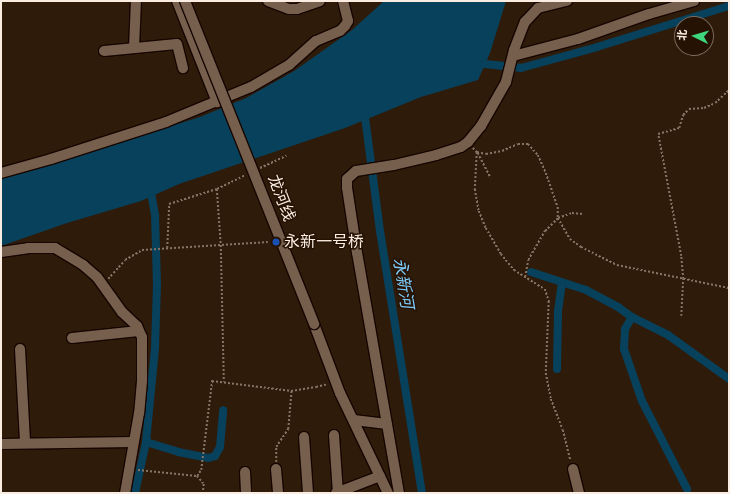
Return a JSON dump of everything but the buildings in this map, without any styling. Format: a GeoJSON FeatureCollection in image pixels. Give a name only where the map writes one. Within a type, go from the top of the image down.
{"type":"FeatureCollection","features":[{"type":"Feature","properties":{"kind":"street"},"geometry":{"type":"LineString","coordinates":[[134,48],[136,1]]}},
{"type":"Feature","properties":{"kind":"street"},"geometry":{"type":"LineString","coordinates":[[177,1],[217,102]]}},
{"type":"Feature","properties":{"kind":"street","name":"龙河线"},"geometry":{"type":"LineString","coordinates":[[185,1],[336,381],[388,493]]}},
{"type":"Feature","properties":{"kind":"street"},"geometry":{"type":"LineString","coordinates":[[268,1],[289,9],[296,9],[320,1]]}},
{"type":"Feature","properties":{"kind":"street"},"geometry":{"type":"LineString","coordinates":[[1,173],[51,159],[166,122],[217,102],[261,82],[289,65],[316,41],[340,31],[348,21],[343,1]]}},
{"type":"Feature","properties":{"kind":"street"},"geometry":{"type":"LineString","coordinates":[[399,493],[347,188],[347,179],[356,171],[388,166],[461,147],[468,142],[482,126],[496,102],[508,77],[512,57],[523,26],[530,15],[538,8],[567,1]]}},
{"type":"Feature","properties":{"kind":"street"},"geometry":{"type":"LineString","coordinates":[[512,57],[578,39],[649,14],[694,1]]}},
{"type":"Feature","properties":{"kind":"street"},"geometry":{"type":"LineString","coordinates":[[104,51],[177,44],[183,68]]}},
{"type":"Feature","properties":{"kind":"street"},"geometry":{"type":"LineString","coordinates":[[1,252],[28,248],[55,248],[84,265],[101,282],[122,312],[137,326],[142,337],[142,381],[139,413],[125,493]]}},
{"type":"Feature","properties":{"kind":"street"},"geometry":{"type":"LineString","coordinates":[[72,338],[139,331]]}},
{"type":"Feature","properties":{"kind":"street"},"geometry":{"type":"LineString","coordinates":[[20,349],[26,442]]}},
{"type":"Feature","properties":{"kind":"street"},"geometry":{"type":"LineString","coordinates":[[354,420],[387,424]]}},
{"type":"Feature","properties":{"kind":"street"},"geometry":{"type":"LineString","coordinates":[[334,435],[337,493],[355,490],[380,476]]}},
{"type":"Feature","properties":{"kind":"street"},"geometry":{"type":"LineString","coordinates":[[304,437],[308,493]]}},
{"type":"Feature","properties":{"kind":"street"},"geometry":{"type":"LineString","coordinates":[[1,444],[26,442],[133,442]]}},
{"type":"Feature","properties":{"kind":"street"},"geometry":{"type":"LineString","coordinates":[[276,469],[278,493]]}},
{"type":"Feature","properties":{"kind":"street"},"geometry":{"type":"LineString","coordinates":[[573,469],[579,493]]}},
{"type":"Feature","properties":{"kind":"street"},"geometry":{"type":"LineString","coordinates":[[244,472],[246,493]]}},
{"type":"Feature","properties":{"kind":"path"},"geometry":{"type":"LineString","coordinates":[[681,316],[683,279],[658,134],[679,128],[683,115],[689,109],[704,108],[715,103],[729,90]]}},
{"type":"Feature","properties":{"kind":"path"},"geometry":{"type":"LineString","coordinates":[[468,142],[477,152],[491,178]]}},
{"type":"Feature","properties":{"kind":"path"},"geometry":{"type":"LineString","coordinates":[[477,152],[486,154],[502,151],[518,144],[528,144],[538,155],[546,173],[558,207],[558,218],[570,239],[581,247],[617,265],[729,288]]}},
{"type":"Feature","properties":{"kind":"path"},"geometry":{"type":"LineString","coordinates":[[477,152],[475,189],[479,211],[486,228],[501,254],[514,270],[545,288],[549,301],[546,373],[551,399],[563,430],[573,469]]}},
{"type":"Feature","properties":{"kind":"path"},"geometry":{"type":"LineString","coordinates":[[258,169],[286,156]]}},
{"type":"Feature","properties":{"kind":"path"},"geometry":{"type":"LineString","coordinates":[[167,248],[169,204],[217,189],[252,172]]}},
{"type":"Feature","properties":{"kind":"path"},"geometry":{"type":"LineString","coordinates":[[217,189],[221,245],[224,382]]}},
{"type":"Feature","properties":{"kind":"path"},"geometry":{"type":"LineString","coordinates":[[525,277],[528,260],[545,231],[558,218],[572,213],[584,214]]}},
{"type":"Feature","properties":{"kind":"path"},"geometry":{"type":"LineString","coordinates":[[101,282],[109,279],[125,260],[142,250],[268,242]]}},
{"type":"Feature","properties":{"kind":"path"},"geometry":{"type":"LineString","coordinates":[[197,476],[201,470],[212,380],[291,391],[316,387],[336,381]]}},
{"type":"Feature","properties":{"kind":"path"},"geometry":{"type":"LineString","coordinates":[[276,469],[276,447],[288,429],[291,391]]}},
{"type":"Feature","properties":{"kind":"path"},"geometry":{"type":"LineString","coordinates":[[136,469],[197,476],[204,484],[203,493]]}},
{"type":"Feature","properties":{"kind":"water"},"geometry":{"type":"Polygon","coordinates":[[[384,1],[506,1],[490,53],[478,80],[421,97],[345,128],[179,184],[141,201],[67,223],[1,246],[1,179],[200,117],[246,98],[294,71],[352,30],[384,1]]]}},
{"type":"Feature","properties":{"kind":"waterway"},"geometry":{"type":"LineString","coordinates":[[477,58],[485,64],[521,68],[597,47],[729,6]]}},
{"type":"Feature","properties":{"kind":"waterway","name":"永新河"},"geometry":{"type":"LineString","coordinates":[[363,110],[380,231],[422,493]]}},
{"type":"Feature","properties":{"kind":"waterway"},"geometry":{"type":"LineString","coordinates":[[135,493],[146,442],[155,348],[157,285],[155,215],[150,186]]}},
{"type":"Feature","properties":{"kind":"waterway"},"geometry":{"type":"LineString","coordinates":[[531,272],[586,290],[618,307],[632,317],[668,335],[729,379]]}},
{"type":"Feature","properties":{"kind":"waterway"},"geometry":{"type":"LineString","coordinates":[[557,369],[558,311],[562,283]]}},
{"type":"Feature","properties":{"kind":"waterway"},"geometry":{"type":"LineString","coordinates":[[632,317],[625,329],[624,349],[642,401],[687,489]]}},
{"type":"Feature","properties":{"kind":"waterway"},"geometry":{"type":"LineString","coordinates":[[146,442],[178,452],[208,458],[215,456],[220,447],[223,410]]}},
{"type":"Feature","properties":{"kind":"place","name":"永新一号桥"},"geometry":{"type":"Point","coordinates":[276,242]}}]}
